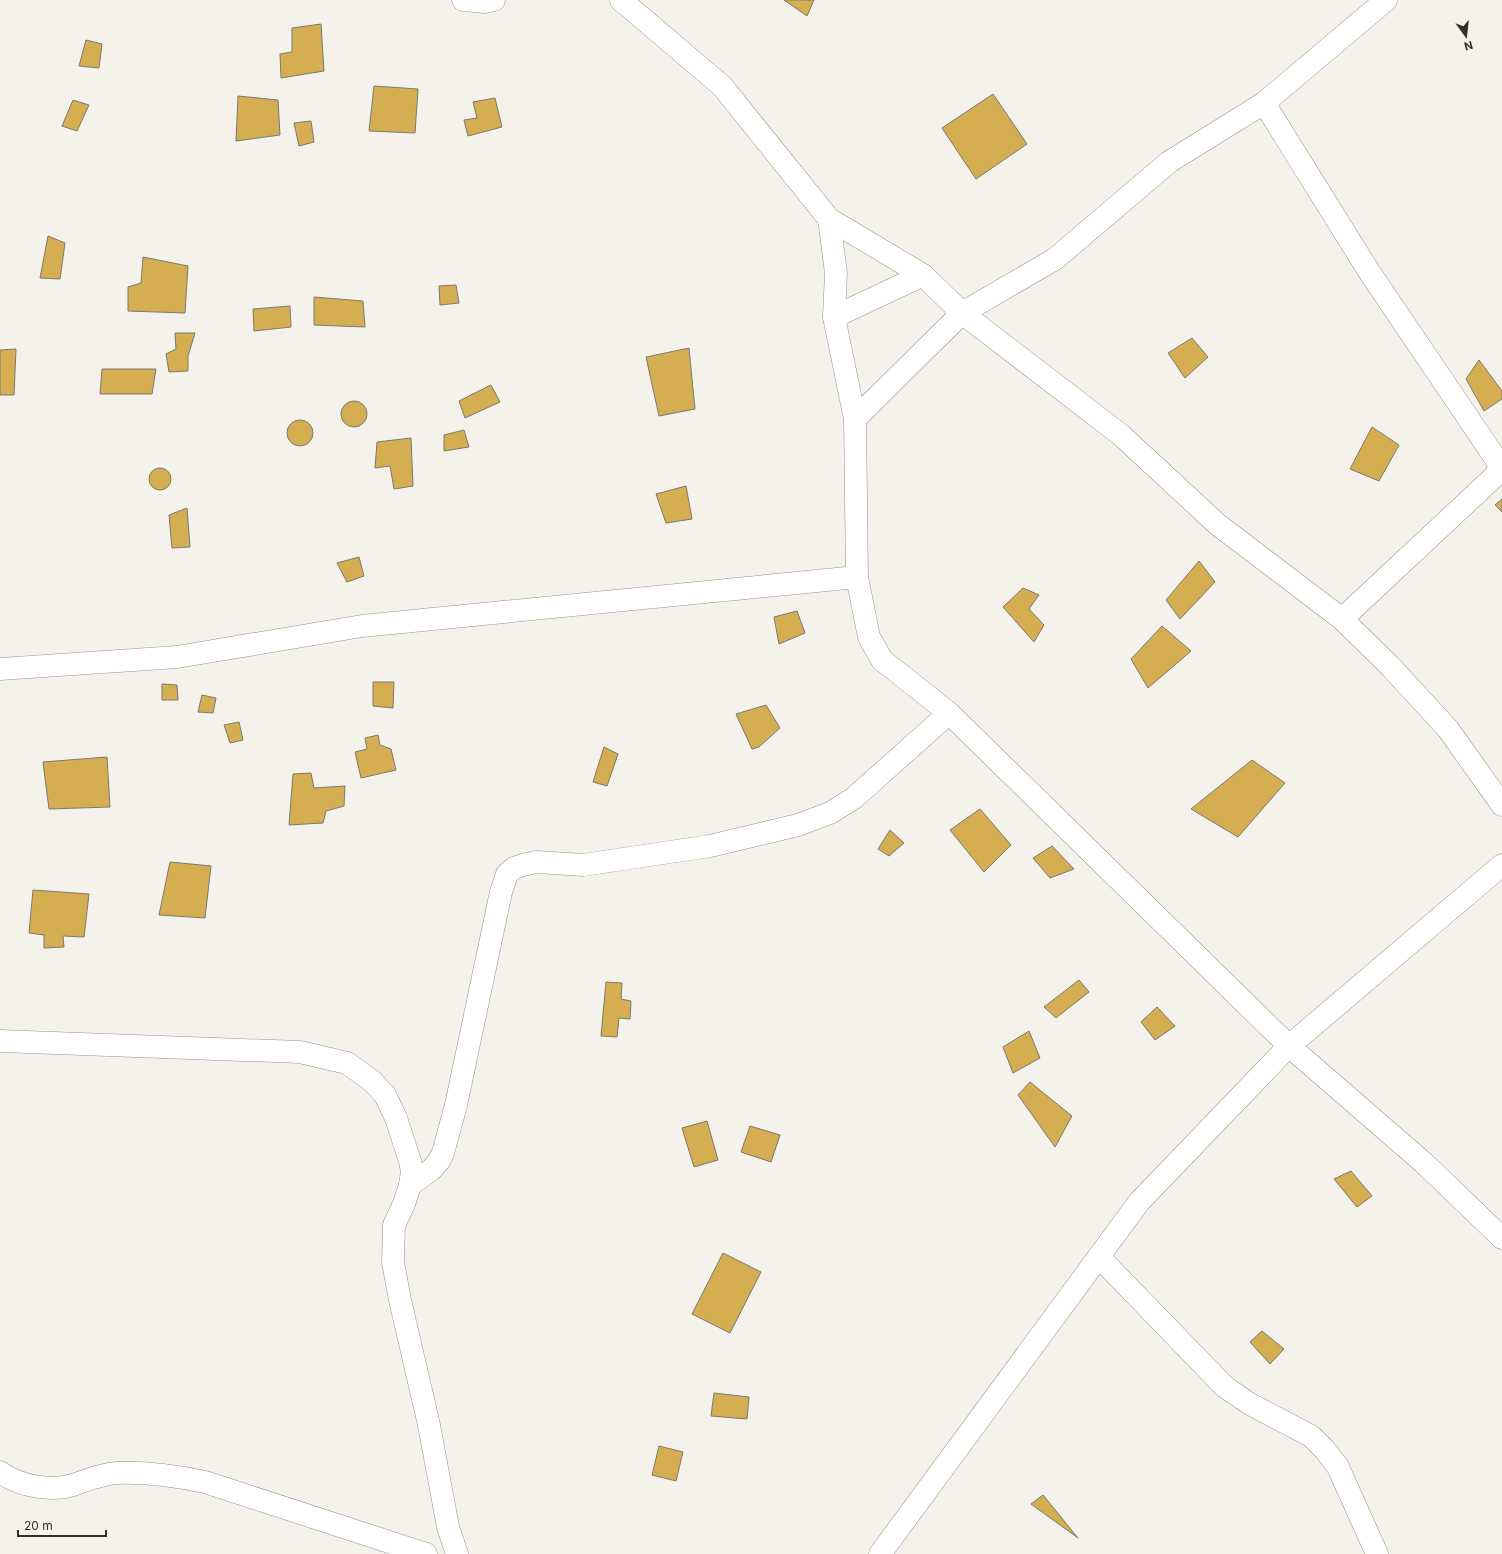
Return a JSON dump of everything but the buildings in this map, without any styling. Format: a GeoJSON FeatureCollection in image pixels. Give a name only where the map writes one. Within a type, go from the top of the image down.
{"type":"FeatureCollection","features":[{"type":"Feature","properties":{"kind":"street"},"geometry":{"type":"LineString","coordinates":[[463,0],[485,2],[494,0]]}},
{"type":"Feature","properties":{"kind":"street"},"geometry":{"type":"LineString","coordinates":[[621,0],[722,86],[829,219],[923,275],[962,313],[1121,435],[1217,524],[1342,619],[1389,665],[1448,729],[1502,805]]}},
{"type":"Feature","properties":{"kind":"street"},"geometry":{"type":"LineString","coordinates":[[854,420],[962,313],[1055,258],[1169,162],[1264,103],[1386,0]]}},
{"type":"Feature","properties":{"kind":"street"},"geometry":{"type":"LineString","coordinates":[[1264,103],[1370,273],[1498,462],[1499,468],[1495,476],[1342,619]]}},
{"type":"Feature","properties":{"kind":"street"},"geometry":{"type":"LineString","coordinates":[[829,219],[836,273],[834,317],[854,420],[857,577],[869,637],[882,660],[949,713],[1289,1046],[1424,1163],[1502,1238]]}},
{"type":"Feature","properties":{"kind":"street"},"geometry":{"type":"LineString","coordinates":[[834,317],[923,275]]}},
{"type":"Feature","properties":{"kind":"street"},"geometry":{"type":"LineString","coordinates":[[0,668],[177,657],[362,626],[857,577]]}},
{"type":"Feature","properties":{"kind":"street"},"geometry":{"type":"LineString","coordinates":[[410,1185],[431,1170],[439,1162],[443,1153],[456,1105],[501,892],[507,874],[514,868],[536,862],[583,865],[710,846],[798,825],[830,813],[854,798],[949,713]]}},
{"type":"Feature","properties":{"kind":"street"},"geometry":{"type":"LineString","coordinates":[[880,1554],[1139,1202],[1289,1046],[1502,865]]}},
{"type":"Feature","properties":{"kind":"street"},"geometry":{"type":"LineString","coordinates":[[0,1041],[300,1052],[347,1063],[372,1081],[386,1095],[396,1118],[410,1161],[412,1172],[410,1185],[404,1204],[394,1225],[393,1262],[400,1300],[429,1425],[448,1527],[457,1554]]}},
{"type":"Feature","properties":{"kind":"street"},"geometry":{"type":"LineString","coordinates":[[1099,1257],[1225,1387],[1250,1404],[1311,1436],[1325,1450],[1338,1467],[1377,1554]]}},
{"type":"Feature","properties":{"kind":"street"},"geometry":{"type":"LineString","coordinates":[[0,1472],[7,1477],[39,1488],[59,1488],[88,1479],[116,1473],[169,1475],[205,1482],[426,1554]]}}]}
